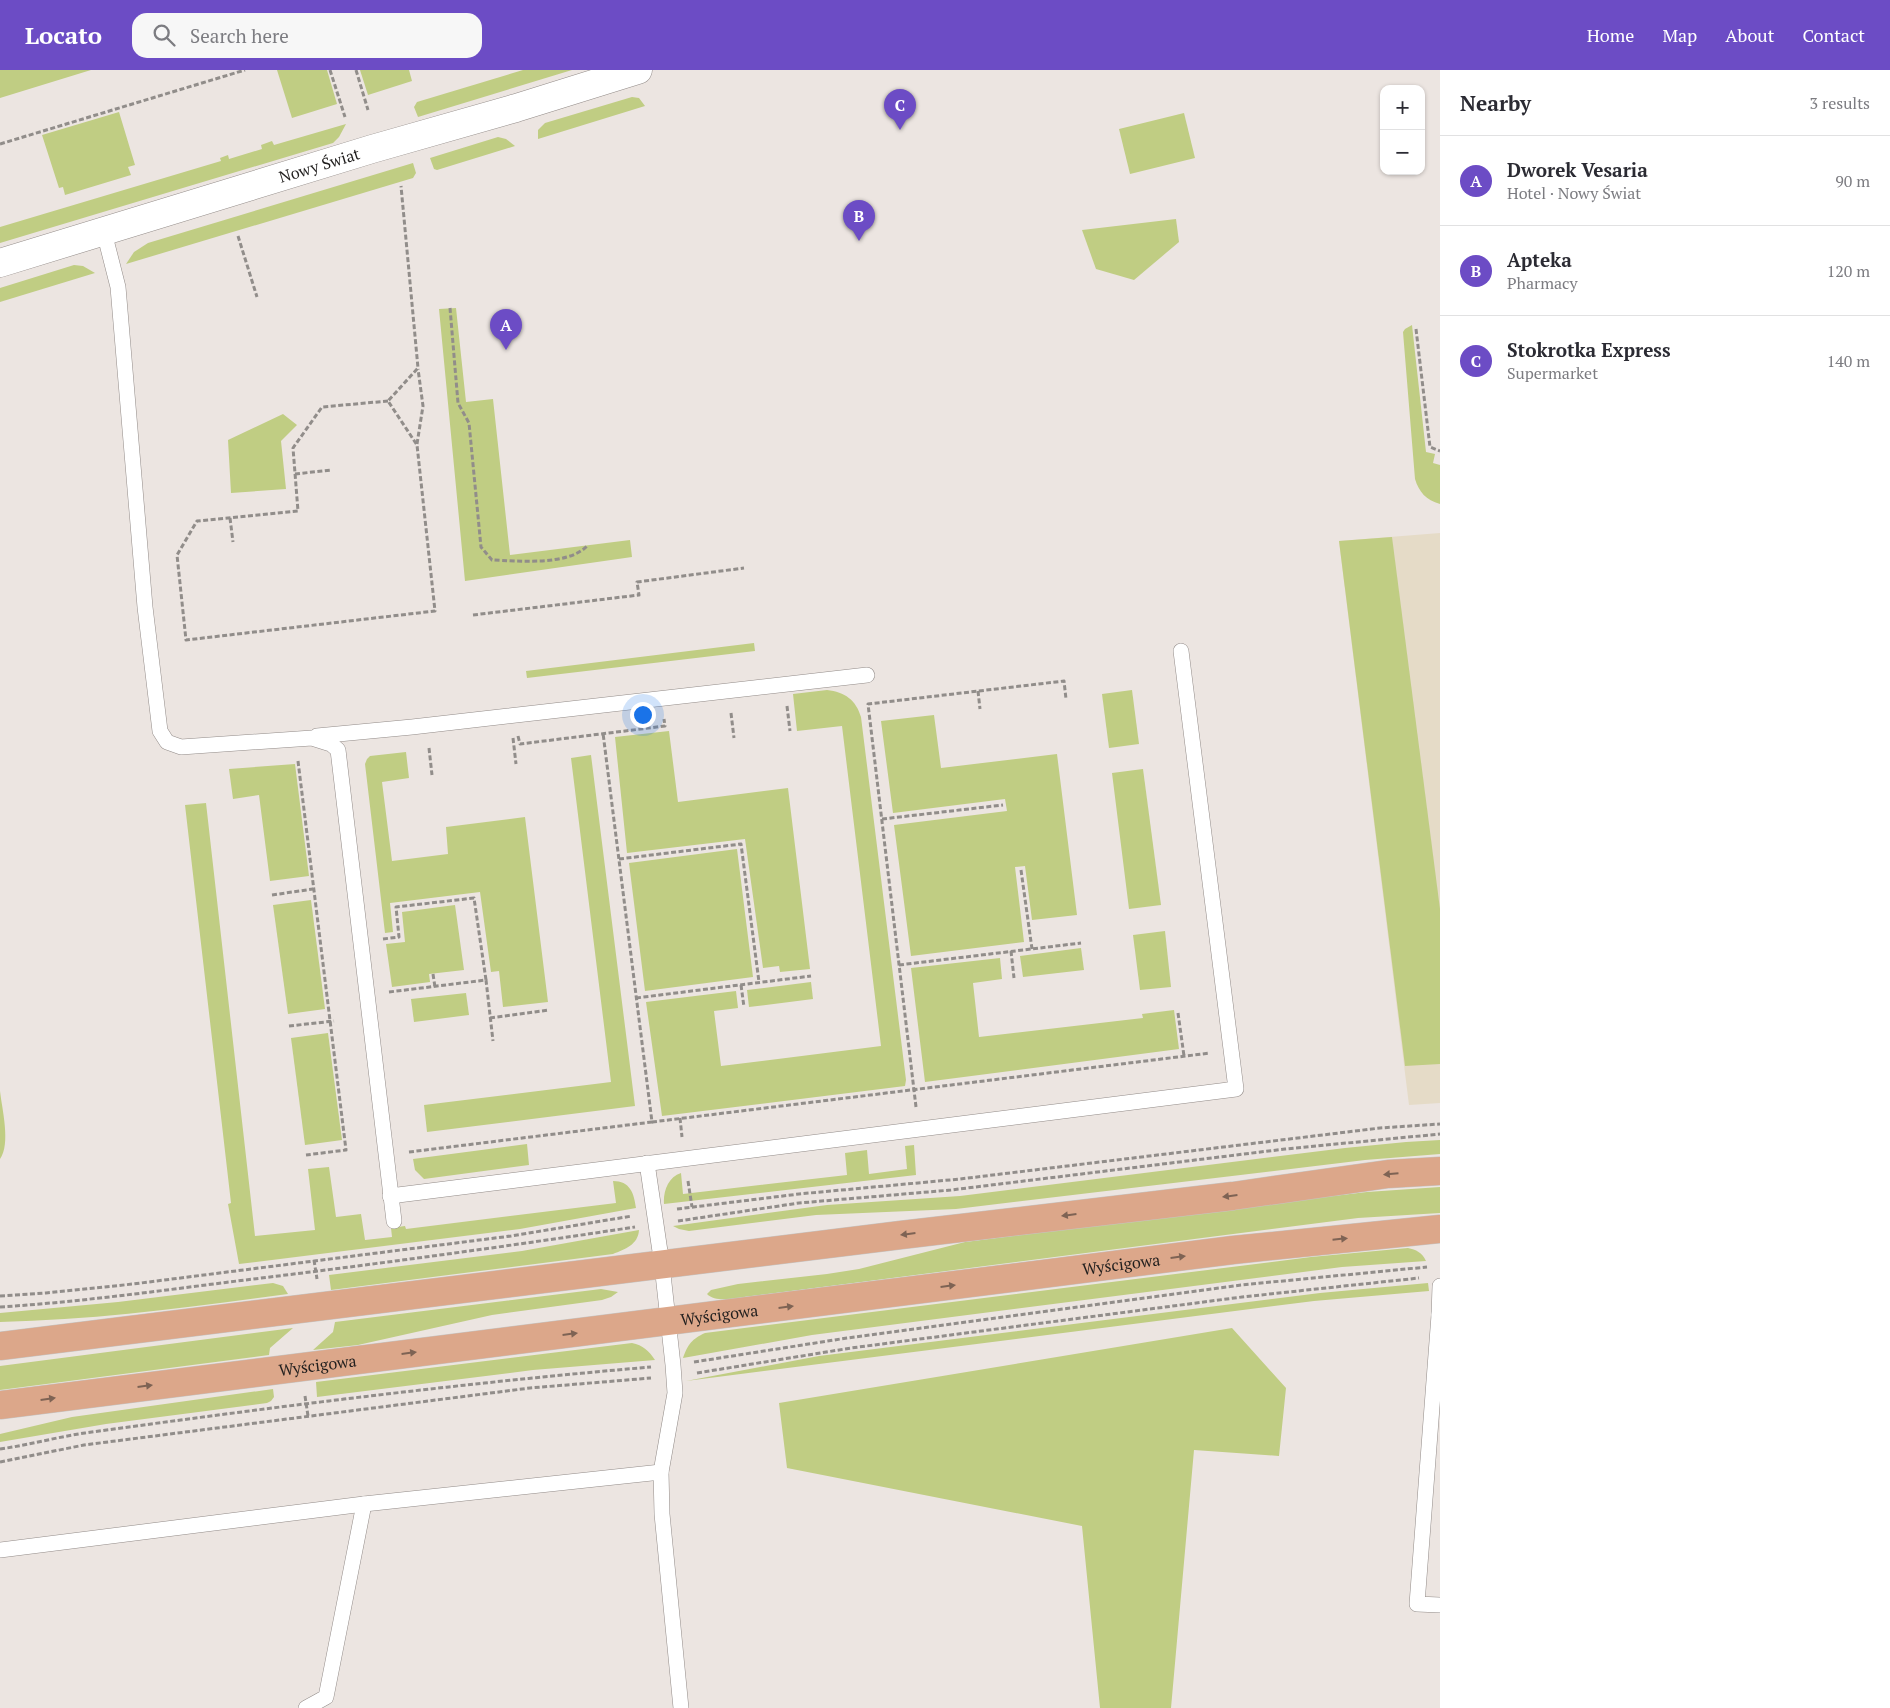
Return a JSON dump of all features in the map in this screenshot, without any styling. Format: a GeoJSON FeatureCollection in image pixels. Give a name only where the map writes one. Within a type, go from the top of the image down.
{"type":"FeatureCollection","features":[{"type":"Feature","properties":{"kind":"main road"},"geometry":{"type":"LineString","coordinates":[[0,1346],[1233,1196],[1388,1174],[1440,1171]]}},
{"type":"Feature","properties":{"kind":"main road","name":"Wyścigowa"},"geometry":{"type":"LineString","coordinates":[[0,1405],[1233,1250],[1440,1229]]}},
{"type":"Feature","properties":{"kind":"street","name":"Nowy Świat"},"geometry":{"type":"LineString","coordinates":[[0,263],[638,70]]}},
{"type":"Feature","properties":{"kind":"lane"},"geometry":{"type":"LineString","coordinates":[[104,232],[118,288],[145,608],[160,731],[167,742],[182,747],[301,738],[867,675]]}},
{"type":"Feature","properties":{"kind":"lane"},"geometry":{"type":"LineString","coordinates":[[390,1196],[1236,1089],[1181,651]]}},
{"type":"Feature","properties":{"kind":"lane"},"geometry":{"type":"LineString","coordinates":[[301,738],[322,740],[338,750],[394,1221]]}},
{"type":"Feature","properties":{"kind":"lane"},"geometry":{"type":"LineString","coordinates":[[647,1163],[662,1265],[674,1370],[675,1393],[661,1472],[662,1514],[682,1708]]}},
{"type":"Feature","properties":{"kind":"lane"},"geometry":{"type":"LineString","coordinates":[[1440,1286],[1418,1604],[1440,1606]]}},
{"type":"Feature","properties":{"kind":"lane"},"geometry":{"type":"LineString","coordinates":[[0,1550],[364,1504],[661,1472]]}},
{"type":"Feature","properties":{"kind":"lane"},"geometry":{"type":"LineString","coordinates":[[306,1708],[326,1697],[364,1504]]}},
{"type":"Feature","properties":{"kind":"path"},"geometry":{"type":"LineString","coordinates":[[0,144],[245,70]]}},
{"type":"Feature","properties":{"kind":"path"},"geometry":{"type":"LineString","coordinates":[[330,70],[345,117]]}},
{"type":"Feature","properties":{"kind":"path"},"geometry":{"type":"LineString","coordinates":[[356,70],[368,110]]}},
{"type":"Feature","properties":{"kind":"path"},"geometry":{"type":"LineString","coordinates":[[401,186],[423,406],[417,445],[435,611],[186,640],[177,555],[197,521],[298,511],[293,448],[322,407],[388,401],[418,368]]}},
{"type":"Feature","properties":{"kind":"path"},"geometry":{"type":"LineString","coordinates":[[238,236],[257,297]]}},
{"type":"Feature","properties":{"kind":"path"},"geometry":{"type":"LineString","coordinates":[[450,308],[458,403],[468,423],[481,546],[492,560],[531,561],[561,558],[580,553],[587,546]]}},
{"type":"Feature","properties":{"kind":"path"},"geometry":{"type":"LineString","coordinates":[[1416,329],[1430,448],[1440,451]]}},
{"type":"Feature","properties":{"kind":"path"},"geometry":{"type":"LineString","coordinates":[[388,401],[417,445]]}},
{"type":"Feature","properties":{"kind":"path"},"geometry":{"type":"LineString","coordinates":[[295,474],[331,470]]}},
{"type":"Feature","properties":{"kind":"path"},"geometry":{"type":"LineString","coordinates":[[230,518],[233,542]]}},
{"type":"Feature","properties":{"kind":"path"},"geometry":{"type":"LineString","coordinates":[[473,615],[639,595],[637,582],[744,568]]}},
{"type":"Feature","properties":{"kind":"path"},"geometry":{"type":"LineString","coordinates":[[918,1130],[868,704],[1064,681],[1066,699]]}},
{"type":"Feature","properties":{"kind":"path"},"geometry":{"type":"LineString","coordinates":[[978,691],[980,709]]}},
{"type":"Feature","properties":{"kind":"path"},"geometry":{"type":"LineString","coordinates":[[730,710],[734,738]]}},
{"type":"Feature","properties":{"kind":"path"},"geometry":{"type":"LineString","coordinates":[[506,736],[518,734],[520,744],[603,733],[652,1122]]}},
{"type":"Feature","properties":{"kind":"path"},"geometry":{"type":"LineString","coordinates":[[512,735],[516,764]]}},
{"type":"Feature","properties":{"kind":"path"},"geometry":{"type":"LineString","coordinates":[[428,745],[432,775]]}},
{"type":"Feature","properties":{"kind":"path"},"geometry":{"type":"LineString","coordinates":[[297,758],[346,1150],[306,1155]]}},
{"type":"Feature","properties":{"kind":"path"},"geometry":{"type":"LineString","coordinates":[[882,820],[1004,805]]}},
{"type":"Feature","properties":{"kind":"path"},"geometry":{"type":"LineString","coordinates":[[619,859],[741,844],[759,982]]}},
{"type":"Feature","properties":{"kind":"path"},"geometry":{"type":"LineString","coordinates":[[1021,870],[1032,949]]}},
{"type":"Feature","properties":{"kind":"path"},"geometry":{"type":"LineString","coordinates":[[272,895],[313,889]]}},
{"type":"Feature","properties":{"kind":"path"},"geometry":{"type":"LineString","coordinates":[[380,939],[400,937],[396,907],[474,898],[493,1041]]}},
{"type":"Feature","properties":{"kind":"path"},"geometry":{"type":"LineString","coordinates":[[899,965],[1081,943]]}},
{"type":"Feature","properties":{"kind":"path"},"geometry":{"type":"LineString","coordinates":[[1011,951],[1014,978]]}},
{"type":"Feature","properties":{"kind":"path"},"geometry":{"type":"LineString","coordinates":[[433,974],[435,987]]}},
{"type":"Feature","properties":{"kind":"path"},"geometry":{"type":"LineString","coordinates":[[636,998],[811,976]]}},
{"type":"Feature","properties":{"kind":"path"},"geometry":{"type":"LineString","coordinates":[[385,984],[386,993],[486,980]]}},
{"type":"Feature","properties":{"kind":"path"},"geometry":{"type":"LineString","coordinates":[[741,985],[744,1007]]}},
{"type":"Feature","properties":{"kind":"path"},"geometry":{"type":"LineString","coordinates":[[490,1018],[549,1010]]}},
{"type":"Feature","properties":{"kind":"path"},"geometry":{"type":"LineString","coordinates":[[1178,1013],[1184,1056]]}},
{"type":"Feature","properties":{"kind":"path"},"geometry":{"type":"LineString","coordinates":[[289,1026],[334,1020]]}},
{"type":"Feature","properties":{"kind":"path"},"geometry":{"type":"LineString","coordinates":[[406,1153],[1231,1050]]}},
{"type":"Feature","properties":{"kind":"path"},"geometry":{"type":"LineString","coordinates":[[0,1307],[56,1303],[513,1245],[655,1218],[799,1194],[970,1177],[1380,1128],[1440,1124]]}},
{"type":"Feature","properties":{"kind":"path"},"geometry":{"type":"LineString","coordinates":[[0,1296],[133,1284],[655,1218],[951,1190],[1294,1148],[1440,1134]]}},
{"type":"Feature","properties":{"kind":"path"},"geometry":{"type":"LineString","coordinates":[[0,1449],[83,1433],[519,1378],[674,1370],[847,1338],[1241,1285],[1431,1266]]}},
{"type":"Feature","properties":{"kind":"path"},"geometry":{"type":"LineString","coordinates":[[0,1462],[84,1445],[1242,1297],[1423,1278]]}},
{"type":"Feature","properties":{"kind":"shaded area"},"geometry":{"type":"Polygon","coordinates":[[[1440,533],[1440,1103],[1409,1105],[1339,541],[1440,533]]]}},
{"type":"Feature","properties":{"kind":"green space"},"geometry":{"type":"Polygon","coordinates":[[[0,70],[91,70],[0,98],[0,70]]]}},
{"type":"Feature","properties":{"kind":"green space"},"geometry":{"type":"Polygon","coordinates":[[[277,70],[327,70],[337,104],[292,118],[277,70]]]}},
{"type":"Feature","properties":{"kind":"green space"},"geometry":{"type":"Polygon","coordinates":[[[360,70],[409,70],[412,81],[368,95],[360,70]]]}},
{"type":"Feature","properties":{"kind":"green space"},"geometry":{"type":"Polygon","coordinates":[[[523,70],[572,70],[418,117],[414,107],[417,102],[523,70]]]}},
{"type":"Feature","properties":{"kind":"green space"},"geometry":{"type":"Polygon","coordinates":[[[632,97],[639,98],[645,106],[538,139],[538,130],[545,123],[632,97]]]}},
{"type":"Feature","properties":{"kind":"green space"},"geometry":{"type":"Polygon","coordinates":[[[119,112],[135,165],[128,167],[131,175],[65,195],[63,187],[59,188],[42,135],[119,112]]]}},
{"type":"Feature","properties":{"kind":"green space"},"geometry":{"type":"Polygon","coordinates":[[[1184,113],[1195,158],[1130,174],[1119,129],[1184,113]]]}},
{"type":"Feature","properties":{"kind":"green space"},"geometry":{"type":"Polygon","coordinates":[[[346,124],[339,137],[333,143],[0,243],[0,227],[221,161],[220,158],[228,155],[229,159],[262,149],[261,145],[272,141],[274,145],[346,124]]]}},
{"type":"Feature","properties":{"kind":"green space"},"geometry":{"type":"Polygon","coordinates":[[[498,137],[506,139],[515,146],[437,170],[434,169],[430,158],[498,137]]]}},
{"type":"Feature","properties":{"kind":"green space"},"geometry":{"type":"Polygon","coordinates":[[[413,163],[416,173],[413,178],[126,264],[134,252],[148,243],[413,163]]]}},
{"type":"Feature","properties":{"kind":"green space"},"geometry":{"type":"Polygon","coordinates":[[[1176,219],[1179,242],[1134,280],[1096,269],[1082,230],[1176,219]]]}},
{"type":"Feature","properties":{"kind":"green space"},"geometry":{"type":"Polygon","coordinates":[[[74,265],[83,266],[95,273],[0,302],[0,288],[74,265]]]}},
{"type":"Feature","properties":{"kind":"green space"},"geometry":{"type":"Polygon","coordinates":[[[456,308],[466,402],[493,399],[510,555],[630,540],[632,557],[465,581],[439,309],[456,308]]]}},
{"type":"Feature","properties":{"kind":"green space"},"geometry":{"type":"Polygon","coordinates":[[[1412,325],[1426,452],[1435,454],[1433,463],[1440,465],[1440,504],[1424,495],[1415,479],[1403,332],[1412,325]]]}},
{"type":"Feature","properties":{"kind":"green space"},"geometry":{"type":"Polygon","coordinates":[[[283,414],[297,425],[281,441],[286,489],[231,493],[228,440],[283,414]]]}},
{"type":"Feature","properties":{"kind":"green space"},"geometry":{"type":"Polygon","coordinates":[[[1392,537],[1440,909],[1440,1064],[1405,1066],[1339,541],[1392,537]]]}},
{"type":"Feature","properties":{"kind":"green space"},"geometry":{"type":"Polygon","coordinates":[[[754,643],[755,651],[527,678],[526,671],[754,643]]]}},
{"type":"Feature","properties":{"kind":"green space"},"geometry":{"type":"Polygon","coordinates":[[[827,690],[849,698],[856,706],[861,717],[906,1080],[905,1086],[662,1116],[646,1002],[736,991],[738,1008],[714,1011],[721,1066],[881,1046],[842,726],[797,731],[793,694],[827,690]]]}},
{"type":"Feature","properties":{"kind":"green space"},"geometry":{"type":"Polygon","coordinates":[[[1132,690],[1139,744],[1109,748],[1102,694],[1132,690]]]}},
{"type":"Feature","properties":{"kind":"green space"},"geometry":{"type":"Polygon","coordinates":[[[934,715],[941,768],[1057,754],[1077,915],[1032,920],[1025,866],[1015,867],[1024,942],[911,956],[894,825],[1007,811],[1005,799],[893,813],[881,721],[934,715]]]}},
{"type":"Feature","properties":{"kind":"green space"},"geometry":{"type":"Polygon","coordinates":[[[669,731],[678,802],[788,788],[810,969],[780,972],[779,966],[763,968],[745,839],[627,853],[615,737],[669,731]]]}},
{"type":"Feature","properties":{"kind":"green space"},"geometry":{"type":"Polygon","coordinates":[[[406,752],[409,778],[382,782],[392,861],[448,854],[446,827],[525,817],[548,1002],[503,1007],[499,971],[491,972],[480,892],[390,903],[393,932],[385,933],[365,764],[370,756],[406,752]]]}},
{"type":"Feature","properties":{"kind":"green space"},"geometry":{"type":"Polygon","coordinates":[[[591,755],[635,1106],[427,1132],[424,1105],[611,1082],[571,758],[591,755]]]}},
{"type":"Feature","properties":{"kind":"green space"},"geometry":{"type":"Polygon","coordinates":[[[295,764],[309,876],[270,881],[259,795],[233,799],[229,769],[295,764]]]}},
{"type":"Feature","properties":{"kind":"green space"},"geometry":{"type":"Polygon","coordinates":[[[1143,769],[1161,905],[1129,909],[1112,773],[1143,769]]]}},
{"type":"Feature","properties":{"kind":"green space"},"geometry":{"type":"Polygon","coordinates":[[[206,803],[255,1236],[315,1230],[308,1169],[329,1167],[336,1217],[361,1214],[365,1240],[392,1237],[391,1228],[405,1226],[406,1229],[616,1203],[613,1181],[623,1183],[630,1189],[636,1208],[520,1229],[239,1264],[228,1204],[231,1203],[185,805],[206,803]]]}},
{"type":"Feature","properties":{"kind":"green space"},"geometry":{"type":"Polygon","coordinates":[[[737,849],[753,977],[645,991],[629,863],[737,849]]]}},
{"type":"Feature","properties":{"kind":"green space"},"geometry":{"type":"Polygon","coordinates":[[[311,900],[325,1009],[288,1014],[273,905],[311,900]]]}},
{"type":"Feature","properties":{"kind":"green space"},"geometry":{"type":"Polygon","coordinates":[[[455,905],[464,970],[429,974],[430,982],[392,987],[386,944],[405,942],[402,912],[455,905]]]}},
{"type":"Feature","properties":{"kind":"green space"},"geometry":{"type":"Polygon","coordinates":[[[1165,931],[1171,987],[1140,990],[1133,935],[1165,931]]]}},
{"type":"Feature","properties":{"kind":"green space"},"geometry":{"type":"Polygon","coordinates":[[[1081,948],[1084,970],[1023,977],[1020,956],[1081,948]]]}},
{"type":"Feature","properties":{"kind":"green space"},"geometry":{"type":"Polygon","coordinates":[[[1000,958],[1002,979],[973,983],[979,1037],[1143,1018],[1142,1014],[1174,1010],[1179,1049],[925,1082],[911,968],[1000,958]]]}},
{"type":"Feature","properties":{"kind":"green space"},"geometry":{"type":"Polygon","coordinates":[[[811,982],[813,999],[749,1007],[747,990],[811,982]]]}},
{"type":"Feature","properties":{"kind":"green space"},"geometry":{"type":"Polygon","coordinates":[[[466,993],[469,1015],[414,1022],[411,999],[466,993]]]}},
{"type":"Feature","properties":{"kind":"green space"},"geometry":{"type":"Polygon","coordinates":[[[328,1033],[342,1140],[305,1145],[291,1038],[328,1033]]]}},
{"type":"Feature","properties":{"kind":"green space"},"geometry":{"type":"Polygon","coordinates":[[[0,1091],[4,1116],[5,1145],[0,1159],[0,1091]]]}},
{"type":"Feature","properties":{"kind":"green space"},"geometry":{"type":"Polygon","coordinates":[[[1440,1140],[1440,1154],[1365,1160],[956,1209],[816,1215],[689,1231],[673,1226],[827,1205],[960,1196],[1345,1148],[1440,1140]]]}},
{"type":"Feature","properties":{"kind":"green space"},"geometry":{"type":"Polygon","coordinates":[[[527,1144],[529,1165],[424,1179],[415,1170],[413,1159],[527,1144]]]}},
{"type":"Feature","properties":{"kind":"green space"},"geometry":{"type":"Polygon","coordinates":[[[914,1145],[916,1175],[664,1204],[667,1186],[676,1175],[681,1173],[683,1194],[847,1175],[845,1153],[867,1150],[869,1174],[907,1169],[905,1146],[914,1145]]]}},
{"type":"Feature","properties":{"kind":"green space"},"geometry":{"type":"Polygon","coordinates":[[[1440,1187],[1440,1213],[1358,1218],[735,1298],[717,1299],[707,1294],[711,1290],[738,1284],[859,1269],[965,1242],[1367,1192],[1440,1187]]]}},
{"type":"Feature","properties":{"kind":"green space"},"geometry":{"type":"Polygon","coordinates":[[[639,1230],[633,1243],[613,1254],[331,1290],[329,1275],[522,1251],[639,1230]]]}},
{"type":"Feature","properties":{"kind":"green space"},"geometry":{"type":"Polygon","coordinates":[[[1408,1248],[1423,1255],[1426,1261],[1342,1267],[812,1335],[683,1358],[691,1342],[705,1333],[1311,1257],[1408,1248]]]}},
{"type":"Feature","properties":{"kind":"green space"},"geometry":{"type":"Polygon","coordinates":[[[273,1283],[283,1286],[288,1294],[108,1316],[0,1322],[0,1313],[118,1302],[273,1283]]]}},
{"type":"Feature","properties":{"kind":"green space"},"geometry":{"type":"Polygon","coordinates":[[[1428,1283],[1429,1291],[1314,1301],[686,1381],[819,1356],[1320,1293],[1428,1283]]]}},
{"type":"Feature","properties":{"kind":"green space"},"geometry":{"type":"Polygon","coordinates":[[[601,1289],[618,1292],[602,1300],[492,1315],[358,1345],[313,1350],[333,1332],[335,1322],[601,1289]]]}},
{"type":"Feature","properties":{"kind":"green space"},"geometry":{"type":"Polygon","coordinates":[[[293,1328],[270,1348],[269,1355],[0,1390],[0,1366],[293,1328]]]}},
{"type":"Feature","properties":{"kind":"green space"},"geometry":{"type":"Polygon","coordinates":[[[1232,1328],[1286,1388],[1279,1456],[1194,1450],[1171,1708],[1100,1708],[1082,1526],[787,1468],[779,1403],[1232,1328]]]}},
{"type":"Feature","properties":{"kind":"green space"},"geometry":{"type":"Polygon","coordinates":[[[632,1343],[645,1349],[655,1360],[533,1370],[317,1397],[316,1382],[632,1343]]]}},
{"type":"Feature","properties":{"kind":"green space"},"geometry":{"type":"Polygon","coordinates":[[[273,1389],[274,1397],[267,1403],[106,1424],[0,1442],[0,1434],[72,1417],[273,1389]]]}},
{"type":"Feature","properties":{"kind":"place","name":"Stokrotka Express"},"geometry":{"type":"Point","coordinates":[900,130]}},
{"type":"Feature","properties":{"kind":"place","name":"Apteka"},"geometry":{"type":"Point","coordinates":[859,241]}},
{"type":"Feature","properties":{"kind":"place","name":"Dworek Vesaria"},"geometry":{"type":"Point","coordinates":[506,350]}}]}
